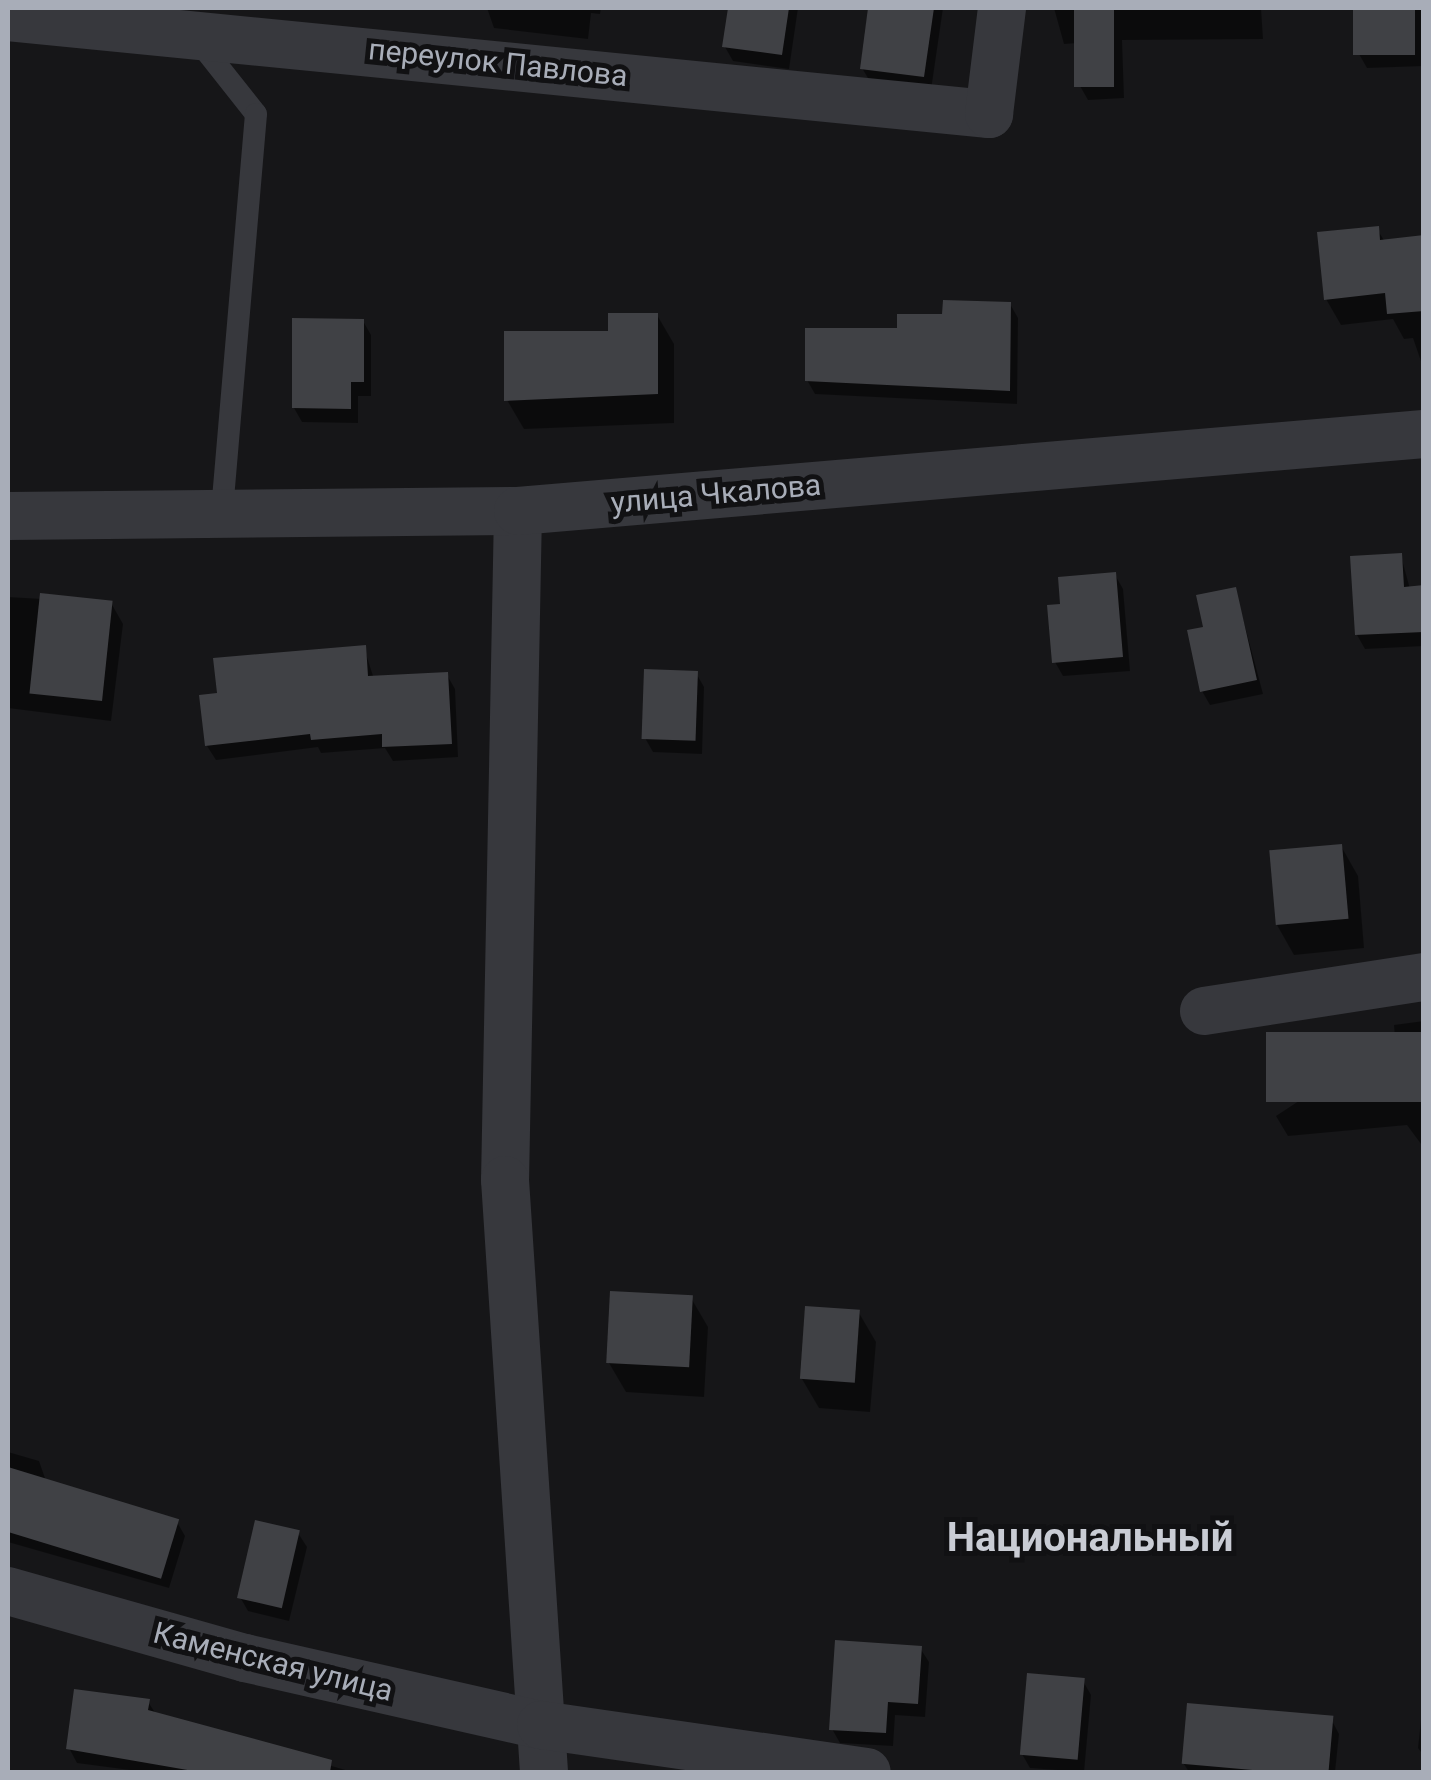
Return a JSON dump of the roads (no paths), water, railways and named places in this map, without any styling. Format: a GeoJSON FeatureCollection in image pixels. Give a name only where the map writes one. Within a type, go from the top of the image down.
{"type":"FeatureCollection","features":[{"type":"Feature","properties":{"kind":"street","name":"переулок Павлова"},"geometry":{"type":"LineString","coordinates":[[8,17],[190,30],[989,114],[1002,8]]}},
{"type":"Feature","properties":{"kind":"street","name":"улица Чкалова"},"geometry":{"type":"LineString","coordinates":[[8,516],[518,511],[1424,434]]}},
{"type":"Feature","properties":{"kind":"street"},"geometry":{"type":"LineString","coordinates":[[518,511],[505,1180],[544,1772]]}},
{"type":"Feature","properties":{"kind":"street"},"geometry":{"type":"LineString","coordinates":[[1204,1011],[1424,977]]}},
{"type":"Feature","properties":{"kind":"street","name":"Каменская улица"},"geometry":{"type":"LineString","coordinates":[[8,1591],[245,1658],[541,1726],[868,1772]]}},
{"type":"Feature","properties":{"kind":"lane"},"geometry":{"type":"LineString","coordinates":[[190,30],[256,114],[222,514]]}},
{"type":"Feature","properties":{"kind":"district","name":"Национальный"},"geometry":{"type":"Point","coordinates":[1090,1538]}}]}
